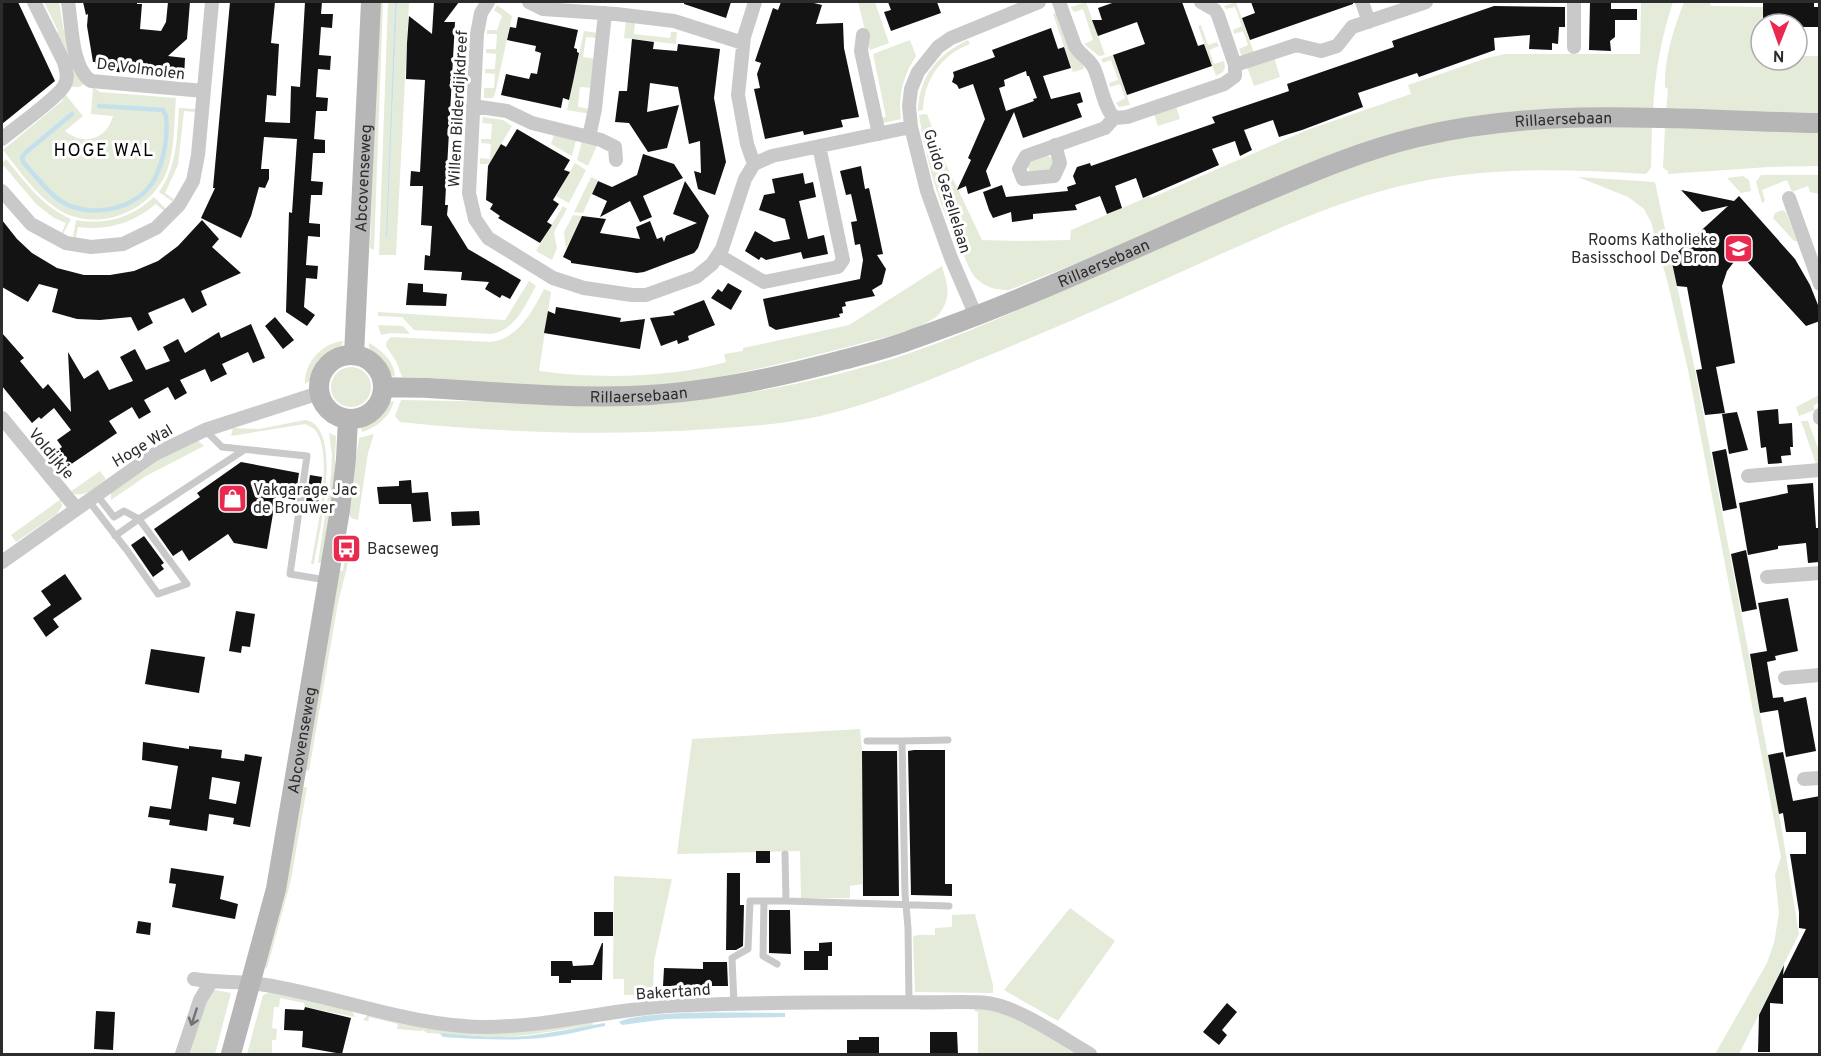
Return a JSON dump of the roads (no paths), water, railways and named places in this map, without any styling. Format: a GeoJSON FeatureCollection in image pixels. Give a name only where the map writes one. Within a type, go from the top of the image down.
{"type":"FeatureCollection","features":[{"type":"Feature","properties":{"kind":"street"},"geometry":{"type":"LineString","coordinates":[[34,2],[73,70]]}},
{"type":"Feature","properties":{"kind":"street"},"geometry":{"type":"LineString","coordinates":[[2,139],[59,92],[73,70],[68,2]]}},
{"type":"Feature","properties":{"kind":"street","name":"De Volmolen"},"geometry":{"type":"LineString","coordinates":[[2,191],[32,224],[61,242],[91,247],[123,244],[156,228],[172,213],[193,181],[198,155],[212,2]]}},
{"type":"Feature","properties":{"kind":"street","name":"Abcovenseweg"},"geometry":{"type":"LineString","coordinates":[[354,355],[371,2]]}},
{"type":"Feature","properties":{"kind":"street","name":"Willem Bilderdijkdreef"},"geometry":{"type":"LineString","coordinates":[[488,2],[481,12],[478,23],[470,200],[480,229],[497,245],[553,278],[568,284],[632,295],[657,292],[696,276],[712,264],[718,255],[745,179],[754,164]]}},
{"type":"Feature","properties":{"kind":"street"},"geometry":{"type":"LineString","coordinates":[[529,2],[543,9],[674,21],[743,43]]}},
{"type":"Feature","properties":{"kind":"street"},"geometry":{"type":"LineString","coordinates":[[755,2],[743,43],[738,100],[754,164],[772,156],[911,127]]}},
{"type":"Feature","properties":{"kind":"street","name":"Guido Gezellelaan"},"geometry":{"type":"LineString","coordinates":[[976,316],[937,221],[911,127],[909,106],[911,89],[925,60],[951,38],[1015,6],[1039,2]]}},
{"type":"Feature","properties":{"kind":"street"},"geometry":{"type":"LineString","coordinates":[[1059,2],[1075,46],[1093,66],[1108,108],[1114,118]]}},
{"type":"Feature","properties":{"kind":"street"},"geometry":{"type":"LineString","coordinates":[[1055,145],[1105,128],[1114,118],[1127,117],[1224,84],[1235,76],[1235,65],[1218,15],[1215,10],[1202,2]]}},
{"type":"Feature","properties":{"kind":"street"},"geometry":{"type":"LineString","coordinates":[[1362,2],[1369,22]]}},
{"type":"Feature","properties":{"kind":"street"},"geometry":{"type":"LineString","coordinates":[[1235,65],[1296,45],[1321,51],[1337,45],[1352,27],[1426,2]]}},
{"type":"Feature","properties":{"kind":"street"},"geometry":{"type":"LineString","coordinates":[[1574,2],[1574,47]]}},
{"type":"Feature","properties":{"kind":"street"},"geometry":{"type":"LineString","coordinates":[[589,137],[602,92],[605,13]]}},
{"type":"Feature","properties":{"kind":"street"},"geometry":{"type":"LineString","coordinates":[[863,35],[861,51],[879,134]]}},
{"type":"Feature","properties":{"kind":"street","name":"De Volmolen"},"geometry":{"type":"LineString","coordinates":[[73,70],[91,81],[204,91]]}},
{"type":"Feature","properties":{"kind":"street"},"geometry":{"type":"LineString","coordinates":[[473,106],[507,111],[532,123],[589,137],[615,147],[616,160]]}},
{"type":"Feature","properties":{"kind":"street","name":"Rillaersebaan"},"geometry":{"type":"LineString","coordinates":[[383,387],[596,397],[692,391],[759,381],[901,343],[976,316],[1311,172],[1380,147],[1417,137],[1452,129],[1542,119],[1820,123]]}},
{"type":"Feature","properties":{"kind":"street"},"geometry":{"type":"LineString","coordinates":[[718,255],[764,282],[837,267],[841,264],[843,260],[819,146]]}},
{"type":"Feature","properties":{"kind":"street"},"geometry":{"type":"LineString","coordinates":[[1789,198],[1820,284]]}},
{"type":"Feature","properties":{"kind":"street"},"geometry":{"type":"LineString","coordinates":[[354,355],[366,359],[375,366],[381,376],[383,387],[381,398],[368,415],[358,419],[348,419],[338,417],[329,411],[319,393],[319,381],[324,370],[332,361],[343,356],[354,355]]}},
{"type":"Feature","properties":{"kind":"street","name":"Hoge Wal"},"geometry":{"type":"LineString","coordinates":[[2,562],[153,455],[205,430],[319,393]]}},
{"type":"Feature","properties":{"kind":"street","name":"Voldijkje"},"geometry":{"type":"LineString","coordinates":[[2,418],[87,501]]}},
{"type":"Feature","properties":{"kind":"street","name":"Abcovenseweg"},"geometry":{"type":"LineString","coordinates":[[231,1054],[276,889],[344,480],[348,419]]}},
{"type":"Feature","properties":{"kind":"street"},"geometry":{"type":"LineString","coordinates":[[1748,476],[1820,470]]}},
{"type":"Feature","properties":{"kind":"street"},"geometry":{"type":"LineString","coordinates":[[1767,578],[1820,573]]}},
{"type":"Feature","properties":{"kind":"street"},"geometry":{"type":"LineString","coordinates":[[1785,678],[1820,675]]}},
{"type":"Feature","properties":{"kind":"street"},"geometry":{"type":"LineString","coordinates":[[1803,779],[1820,778]]}},
{"type":"Feature","properties":{"kind":"street"},"geometry":{"type":"LineString","coordinates":[[194,979],[250,984]]}},
{"type":"Feature","properties":{"kind":"street"},"geometry":{"type":"LineString","coordinates":[[182,1054],[200,1000],[211,981]]}},
{"type":"Feature","properties":{"kind":"street","name":"Bakertand"},"geometry":{"type":"LineString","coordinates":[[250,984],[264,984],[445,1024],[483,1027],[520,1026],[666,1006],[909,1002],[996,1005],[1042,1026],[1090,1054]]}},
{"type":"Feature","properties":{"kind":"lane"},"geometry":{"type":"LineString","coordinates":[[205,430],[222,447],[307,456],[290,574],[328,581]]}},
{"type":"Feature","properties":{"kind":"lane"},"geometry":{"type":"LineString","coordinates":[[116,536],[244,450]]}},
{"type":"Feature","properties":{"kind":"lane"},"geometry":{"type":"LineString","coordinates":[[87,501],[114,517],[124,511],[139,519],[187,584],[158,594],[116,536],[87,501]]}},
{"type":"Feature","properties":{"kind":"lane"},"geometry":{"type":"LineString","coordinates":[[867,741],[948,740]]}},
{"type":"Feature","properties":{"kind":"lane"},"geometry":{"type":"LineString","coordinates":[[902,741],[909,1002]]}},
{"type":"Feature","properties":{"kind":"lane"},"geometry":{"type":"LineString","coordinates":[[785,854],[786,901]]}},
{"type":"Feature","properties":{"kind":"lane"},"geometry":{"type":"LineString","coordinates":[[734,1004],[732,958],[748,949],[750,901],[949,906]]}},
{"type":"Feature","properties":{"kind":"lane"},"geometry":{"type":"LineString","coordinates":[[764,901],[763,956],[777,964]]}},
{"type":"Feature","properties":{"kind":"water"},"geometry":{"type":"Polygon","coordinates":[[[395,2],[397,2],[387,238],[386,237],[395,2]]]}},
{"type":"Feature","properties":{"kind":"water"},"geometry":{"type":"Polygon","coordinates":[[[674,1013],[785,1013],[785,1017],[667,1019],[622,1025],[619,1022],[632,1018],[674,1013]]]}},
{"type":"Feature","properties":{"kind":"water"},"geometry":{"type":"Polygon","coordinates":[[[605,1023],[605,1026],[573,1033],[529,1039],[443,1037],[440,1034],[527,1036],[605,1023]]]}},
{"type":"Feature","properties":{"kind":"waterway"},"geometry":{"type":"LineString","coordinates":[[72,114],[25,153],[22,157],[23,162],[62,202],[87,210],[113,208],[138,198],[155,178],[165,148],[166,116],[163,110],[99,106]]}},
{"type":"Feature","properties":{"kind":"place","name":"Rooms Katholieke Basisschool De Bron"},"geometry":{"type":"Point","coordinates":[1738,248]}},
{"type":"Feature","properties":{"kind":"place","name":"Vakgarage Jac de Brouwer"},"geometry":{"type":"Point","coordinates":[232,498]}},
{"type":"Feature","properties":{"kind":"place","name":"Bacseweg"},"geometry":{"type":"Point","coordinates":[346,548]}},
{"type":"Feature","properties":{"kind":"district","name":"HOGE WAL"},"geometry":{"type":"Point","coordinates":[104,150]}}]}
